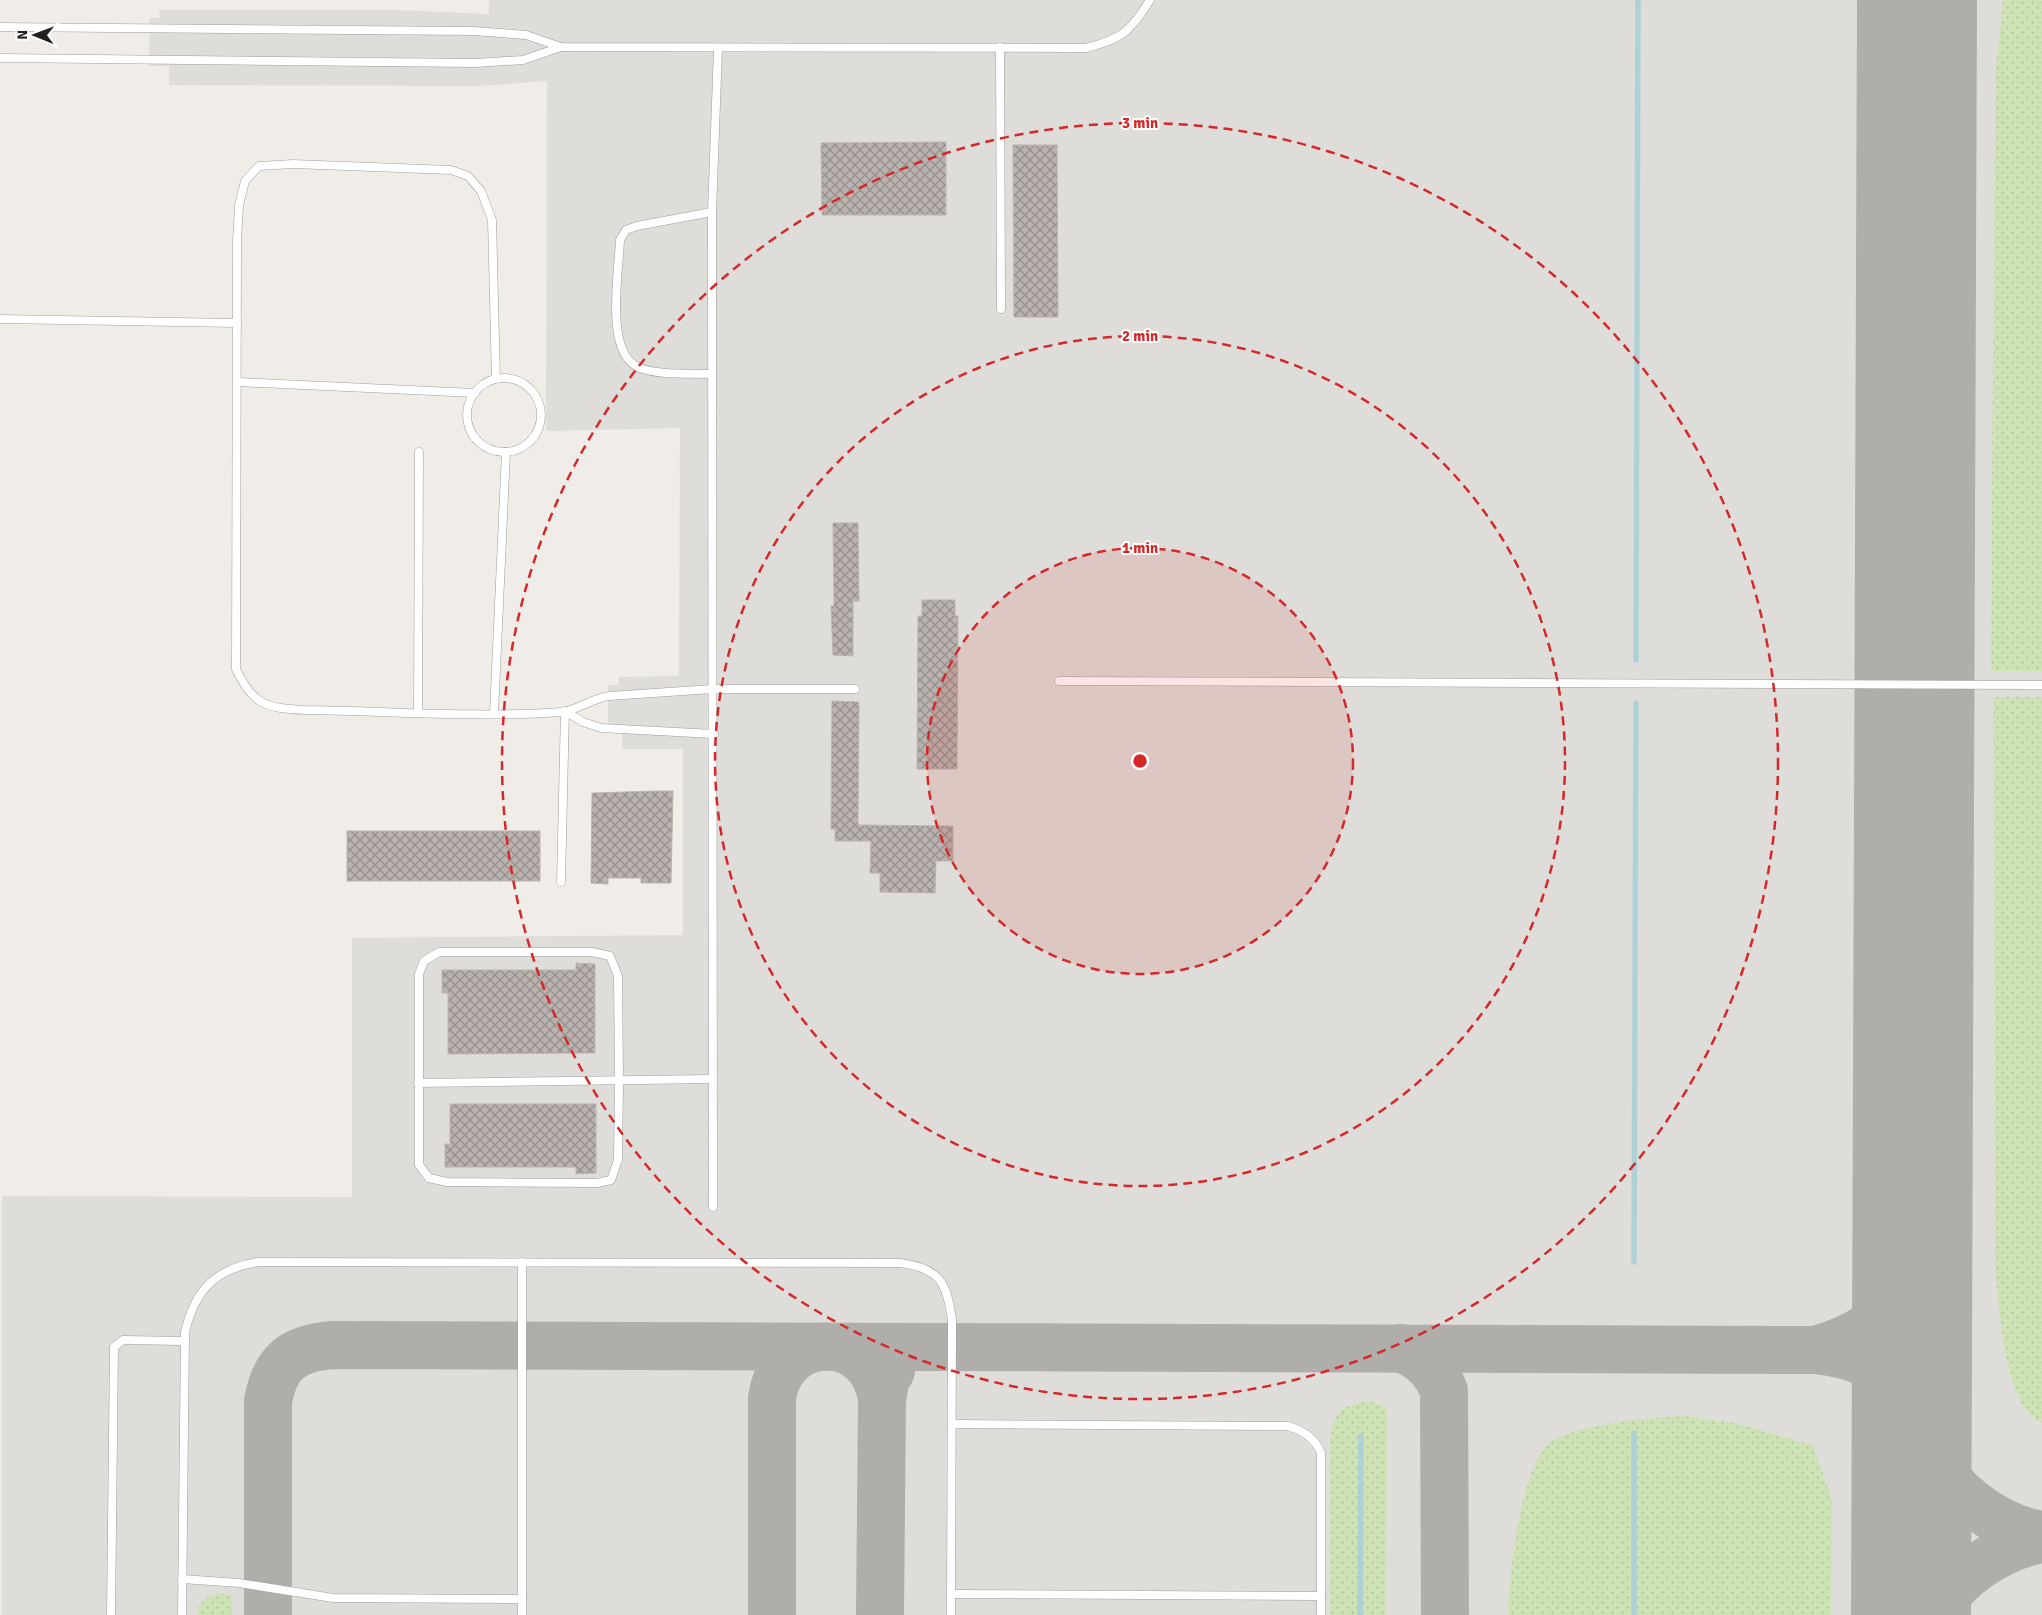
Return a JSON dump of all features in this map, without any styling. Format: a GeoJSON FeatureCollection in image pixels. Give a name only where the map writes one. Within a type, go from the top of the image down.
{"type":"FeatureCollection","features":[{"type":"Feature","properties":{"kind":"lane"},"geometry":{"type":"LineString","coordinates":[[0,27],[474,31],[526,35],[560,47],[718,49],[1000,46],[1086,48],[1109,42],[1136,24],[1150,0]]}},
{"type":"Feature","properties":{"kind":"lane"},"geometry":{"type":"LineString","coordinates":[[1000,46],[1002,309]]}},
{"type":"Feature","properties":{"kind":"lane"},"geometry":{"type":"LineString","coordinates":[[0,58],[475,62],[523,60],[560,47]]}},
{"type":"Feature","properties":{"kind":"lane"},"geometry":{"type":"LineString","coordinates":[[713,1207],[712,212],[718,49]]}},
{"type":"Feature","properties":{"kind":"lane"},"geometry":{"type":"LineString","coordinates":[[496,379],[492,220],[481,191],[468,176],[451,170],[293,164],[258,166],[245,181],[239,205],[236,382],[236,669],[245,688],[260,703],[278,709],[494,713],[565,712],[595,698],[609,696],[713,689],[855,689]]}},
{"type":"Feature","properties":{"kind":"lane"},"geometry":{"type":"LineString","coordinates":[[712,212],[636,226],[626,230],[620,240],[616,332],[623,354],[635,365],[652,370],[712,374]]}},
{"type":"Feature","properties":{"kind":"lane"},"geometry":{"type":"LineString","coordinates":[[0,319],[237,323]]}},
{"type":"Feature","properties":{"kind":"lane"},"geometry":{"type":"LineString","coordinates":[[510,378],[528,387],[539,404],[541,417],[538,430],[530,441],[519,449],[506,452],[492,450],[480,444],[471,432],[467,419],[468,405],[474,393],[485,383],[496,379],[510,378]]}},
{"type":"Feature","properties":{"kind":"lane"},"geometry":{"type":"LineString","coordinates":[[236,382],[474,393]]}},
{"type":"Feature","properties":{"kind":"lane"},"geometry":{"type":"LineString","coordinates":[[418,712],[419,452]]}},
{"type":"Feature","properties":{"kind":"lane"},"geometry":{"type":"LineString","coordinates":[[494,713],[506,452]]}},
{"type":"Feature","properties":{"kind":"lane"},"geometry":{"type":"LineString","coordinates":[[1059,681],[2042,685]]}},
{"type":"Feature","properties":{"kind":"lane"},"geometry":{"type":"LineString","coordinates":[[565,712],[583,722],[601,728],[714,734]]}},
{"type":"Feature","properties":{"kind":"lane"},"geometry":{"type":"LineString","coordinates":[[561,882],[565,712]]}},
{"type":"Feature","properties":{"kind":"lane"},"geometry":{"type":"LineString","coordinates":[[439,952],[592,952],[610,956],[618,976],[619,1080],[618,1160],[611,1180],[597,1183],[447,1182],[429,1178],[419,1165],[418,1083],[419,974],[424,961],[439,952]]}},
{"type":"Feature","properties":{"kind":"lane"},"geometry":{"type":"LineString","coordinates":[[418,1083],[712,1079]]}},
{"type":"Feature","properties":{"kind":"lane"},"geometry":{"type":"LineString","coordinates":[[182,1615],[184,1341],[189,1316],[197,1298],[208,1284],[222,1273],[241,1265],[258,1262],[900,1263],[916,1265],[931,1271],[941,1280],[949,1297],[952,1320],[951,1615]]}},
{"type":"Feature","properties":{"kind":"lane"},"geometry":{"type":"LineString","coordinates":[[522,1262],[522,1615]]}},
{"type":"Feature","properties":{"kind":"lane"},"geometry":{"type":"LineString","coordinates":[[111,1615],[114,1347],[123,1340],[184,1341]]}},
{"type":"Feature","properties":{"kind":"lane"},"geometry":{"type":"LineString","coordinates":[[952,1424],[1288,1426],[1298,1428],[1314,1440],[1321,1453],[1321,1615]]}},
{"type":"Feature","properties":{"kind":"lane"},"geometry":{"type":"LineString","coordinates":[[182,1579],[239,1583],[333,1598],[522,1600]]}},
{"type":"Feature","properties":{"kind":"lane"},"geometry":{"type":"LineString","coordinates":[[951,1594],[1321,1596]]}},
{"type":"Feature","properties":{"kind":"shaded area"},"geometry":{"type":"Polygon","coordinates":[[[489,0],[2042,0],[2042,1615],[2,1615],[2,1196],[352,1197],[352,938],[683,935],[683,749],[622,749],[622,732],[608,731],[608,685],[618,685],[619,677],[679,676],[680,428],[546,431],[547,81],[480,86],[169,85],[169,66],[149,66],[150,18],[160,18],[159,10],[396,10],[489,14],[489,0]]]}},
{"type":"Feature","properties":{"kind":"green space"},"geometry":{"type":"Polygon","coordinates":[[[2003,0],[2042,0],[2042,671],[1991,671],[1996,69],[2003,0]]]}},
{"type":"Feature","properties":{"kind":"green space"},"geometry":{"type":"Polygon","coordinates":[[[1993,697],[2042,697],[2042,1423],[2030,1414],[2021,1401],[2008,1364],[2000,1319],[1995,1261],[1993,697]]]}},
{"type":"Feature","properties":{"kind":"green space"},"geometry":{"type":"Polygon","coordinates":[[[1368,1401],[1383,1405],[1387,1410],[1386,1615],[1330,1615],[1330,1440],[1336,1417],[1340,1412],[1351,1405],[1368,1401]]]}},
{"type":"Feature","properties":{"kind":"green space"},"geometry":{"type":"Polygon","coordinates":[[[1684,1416],[1735,1423],[1813,1445],[1832,1500],[1831,1615],[1508,1615],[1514,1551],[1523,1501],[1538,1459],[1547,1445],[1557,1438],[1591,1427],[1633,1420],[1684,1416]]]}},
{"type":"Feature","properties":{"kind":"green space"},"geometry":{"type":"Polygon","coordinates":[[[217,1593],[232,1594],[232,1615],[198,1615],[198,1607],[207,1598],[217,1593]]]}},
{"type":"Feature","properties":{"kind":"building"},"geometry":{"type":"Polygon","coordinates":[[[946,142],[946,215],[822,215],[821,143],[946,142]]]}},
{"type":"Feature","properties":{"kind":"building"},"geometry":{"type":"Polygon","coordinates":[[[1013,145],[1057,145],[1058,317],[1014,317],[1013,145]]]}},
{"type":"Feature","properties":{"kind":"building"},"geometry":{"type":"Polygon","coordinates":[[[833,523],[858,523],[859,601],[853,601],[853,656],[833,655],[831,606],[834,606],[833,523]]]}},
{"type":"Feature","properties":{"kind":"building"},"geometry":{"type":"Polygon","coordinates":[[[922,600],[955,600],[955,616],[958,616],[957,769],[917,769],[918,616],[922,616],[922,600]]]}},
{"type":"Feature","properties":{"kind":"building"},"geometry":{"type":"Polygon","coordinates":[[[832,701],[859,702],[858,825],[953,826],[953,861],[936,861],[935,893],[880,892],[880,873],[870,873],[871,841],[835,841],[835,829],[831,829],[832,701]]]}},
{"type":"Feature","properties":{"kind":"building"},"geometry":{"type":"Polygon","coordinates":[[[673,791],[671,883],[641,883],[641,878],[608,878],[608,884],[591,883],[592,793],[673,791]]]}},
{"type":"Feature","properties":{"kind":"building"},"geometry":{"type":"Polygon","coordinates":[[[347,831],[540,831],[540,881],[347,881],[347,831]]]}},
{"type":"Feature","properties":{"kind":"building"},"geometry":{"type":"Polygon","coordinates":[[[576,963],[595,964],[595,1053],[448,1054],[448,993],[442,993],[442,970],[576,970],[576,963]]]}},
{"type":"Feature","properties":{"kind":"building"},"geometry":{"type":"Polygon","coordinates":[[[450,1104],[596,1104],[596,1173],[576,1174],[576,1167],[445,1167],[445,1144],[450,1144],[450,1104]]]}},
{"type":"Feature","properties":{"kind":"waterway"},"geometry":{"type":"LineString","coordinates":[[1636,660],[1638,0]]}},
{"type":"Feature","properties":{"kind":"waterway"},"geometry":{"type":"LineString","coordinates":[[1634,1262],[1636,703]]}},
{"type":"Feature","properties":{"kind":"waterway"},"geometry":{"type":"LineString","coordinates":[[1634,1433],[1634,1615]]}},
{"type":"Feature","properties":{"kind":"waterway"},"geometry":{"type":"LineString","coordinates":[[1360,1615],[1361,1436]]}},
{"type":"Feature","properties":{"kind":"taxiway"},"geometry":{"type":"LineString","coordinates":[[1815,1350],[1849,1338],[1875,1321],[1895,1299],[1912,1267]]}},
{"type":"Feature","properties":{"kind":"taxiway"},"geometry":{"type":"LineString","coordinates":[[268,1615],[268,1401],[271,1388],[275,1376],[288,1360],[307,1350],[333,1345],[1815,1350],[1858,1359],[1882,1372],[1902,1392],[1911,1405],[1926,1448],[1947,1479],[1974,1505],[1990,1515],[2024,1531],[2042,1535]]}},
{"type":"Feature","properties":{"kind":"taxiway"},"geometry":{"type":"LineString","coordinates":[[772,1615],[772,1398],[779,1375],[792,1359],[809,1349],[828,1347],[847,1350],[863,1361],[876,1378],[882,1401]]}},
{"type":"Feature","properties":{"kind":"taxiway"},"geometry":{"type":"LineString","coordinates":[[1401,1348],[1422,1360],[1437,1376],[1444,1391],[1445,1615]]}},
{"type":"Feature","properties":{"kind":"taxiway"},"geometry":{"type":"LineString","coordinates":[[880,1615],[882,1401],[885,1381],[891,1371]]}},
{"type":"Feature","properties":{"kind":"taxiway"},"geometry":{"type":"LineString","coordinates":[[1934,1615],[1954,1588],[1980,1565],[2010,1549],[2042,1539]]}},
{"type":"Feature","properties":{"kind":"runway"},"geometry":{"type":"LineString","coordinates":[[1911,1615],[1917,0]]}}]}
